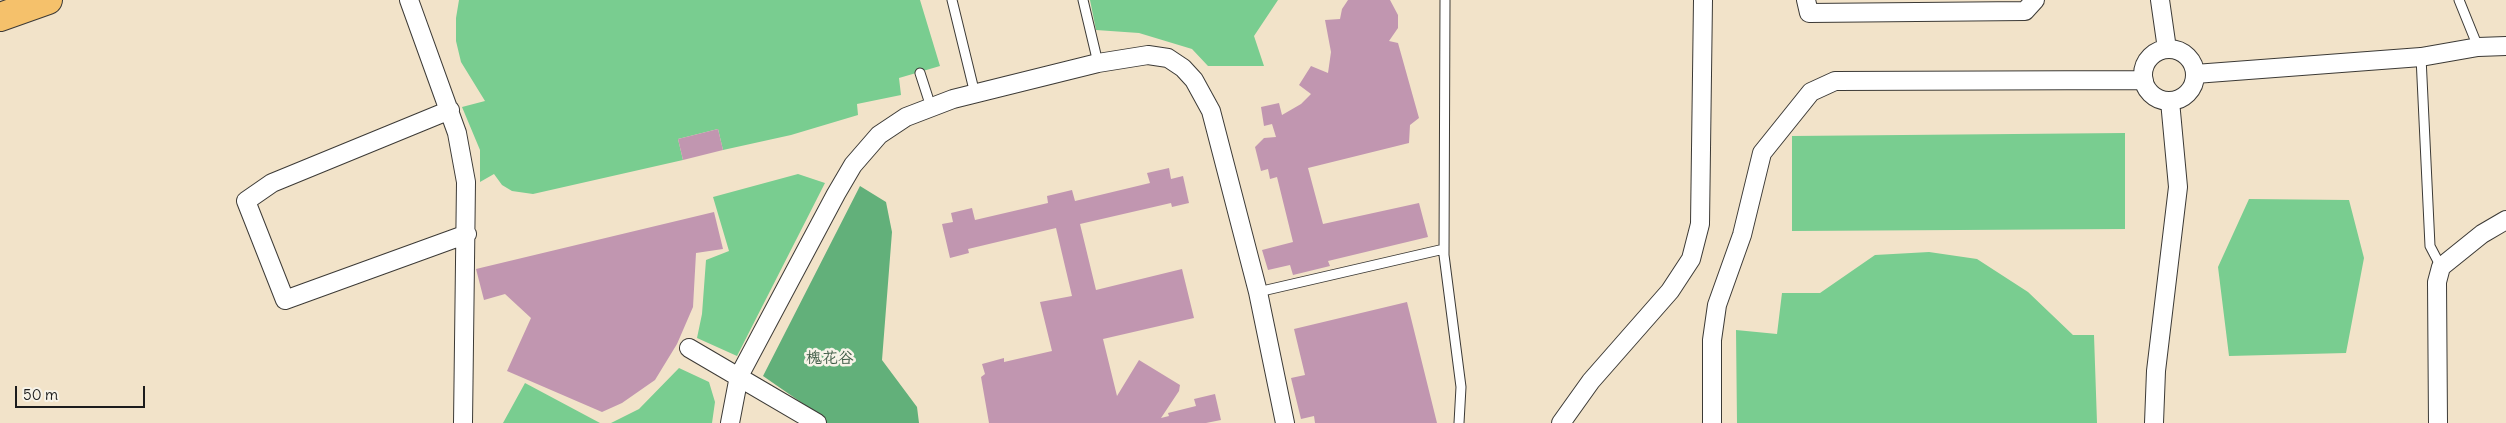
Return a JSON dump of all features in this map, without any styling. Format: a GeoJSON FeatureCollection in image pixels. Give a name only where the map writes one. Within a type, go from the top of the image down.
{"type":"FeatureCollection","features":[{"type":"Feature","properties":{"kind":"highway"},"geometry":{"type":"LineString","coordinates":[[0,17],[48,0]]}},
{"type":"Feature","properties":{"kind":"street"},"geometry":{"type":"LineString","coordinates":[[409,0],[450,110],[464,166],[466,234],[462,423]]}},
{"type":"Feature","properties":{"kind":"street"},"geometry":{"type":"LineString","coordinates":[[1561,423],[1591,381],[1670,291],[1691,259],[1700,224],[1703,0]]}},
{"type":"Feature","properties":{"kind":"street"},"geometry":{"type":"LineString","coordinates":[[1806,0],[1809,13],[2025,11],[2034,0]]}},
{"type":"Feature","properties":{"kind":"street"},"geometry":{"type":"LineString","coordinates":[[2160,0],[2168,49]]}},
{"type":"Feature","properties":{"kind":"street"},"geometry":{"type":"LineString","coordinates":[[2195,74],[2422,57],[2478,47],[2506,46]]}},
{"type":"Feature","properties":{"kind":"street"},"geometry":{"type":"LineString","coordinates":[[2168,49],[2176,50],[2189,59],[2195,74],[2190,90],[2178,99],[2170,101],[2153,95],[2144,80],[2143,71],[2151,56],[2168,49]]}},
{"type":"Feature","properties":{"kind":"street"},"geometry":{"type":"LineString","coordinates":[[730,423],[740,376],[853,165],[879,135],[906,117],[931,107],[1098,63],[1148,55],[1168,58],[1183,68],[1194,80],[1212,112],[1258,292],[1285,423]]}},
{"type":"Feature","properties":{"kind":"street"},"geometry":{"type":"LineString","coordinates":[[1712,423],[1712,340],[1717,304],[1742,235],[1762,153],[1811,92],[1835,81],[2144,80]]}},
{"type":"Feature","properties":{"kind":"street"},"geometry":{"type":"LineString","coordinates":[[2154,423],[2156,371],[2178,187],[2170,101]]}},
{"type":"Feature","properties":{"kind":"street"},"geometry":{"type":"LineString","coordinates":[[450,110],[272,184],[246,201],[284,300],[466,234]]}},
{"type":"Feature","properties":{"kind":"street"},"geometry":{"type":"LineString","coordinates":[[2438,423],[2437,282],[2441,267],[2482,234],[2506,220]]}},
{"type":"Feature","properties":{"kind":"street"},"geometry":{"type":"LineString","coordinates":[[689,348],[740,376],[810,419]]}},
{"type":"Feature","properties":{"kind":"lane"},"geometry":{"type":"LineString","coordinates":[[952,0],[975,94]]}},
{"type":"Feature","properties":{"kind":"lane"},"geometry":{"type":"LineString","coordinates":[[1083,0],[1098,63]]}},
{"type":"Feature","properties":{"kind":"lane"},"geometry":{"type":"LineString","coordinates":[[1445,0],[1444,249],[1460,387],[1459,423]]}},
{"type":"Feature","properties":{"kind":"lane"},"geometry":{"type":"LineString","coordinates":[[2459,0],[2478,47]]}},
{"type":"Feature","properties":{"kind":"lane"},"geometry":{"type":"LineString","coordinates":[[2422,57],[2430,246],[2441,267]]}},
{"type":"Feature","properties":{"kind":"lane"},"geometry":{"type":"LineString","coordinates":[[920,72],[931,107]]}},
{"type":"Feature","properties":{"kind":"lane"},"geometry":{"type":"LineString","coordinates":[[1258,292],[1444,249]]}},
{"type":"Feature","properties":{"kind":"green space"},"geometry":{"type":"Polygon","coordinates":[[[459,0],[920,0],[940,66],[899,78],[901,95],[857,104],[858,115],[791,135],[723,150],[718,129],[678,139],[683,160],[533,194],[512,191],[502,185],[494,174],[480,182],[480,150],[462,107],[485,101],[461,62],[456,41],[456,18],[459,0]]]}},
{"type":"Feature","properties":{"kind":"green space"},"geometry":{"type":"Polygon","coordinates":[[[1090,0],[1278,0],[1254,36],[1264,66],[1208,66],[1192,49],[1139,33],[1096,30],[1090,0]]]}},
{"type":"Feature","properties":{"kind":"green space"},"geometry":{"type":"Polygon","coordinates":[[[2125,133],[2125,229],[1792,231],[1792,136],[2125,133]]]}},
{"type":"Feature","properties":{"kind":"green space"},"geometry":{"type":"Polygon","coordinates":[[[798,174],[825,183],[737,356],[697,338],[702,314],[706,260],[729,251],[713,197],[798,174]]]}},
{"type":"Feature","properties":{"kind":"green space","name":"槐花谷"},"geometry":{"type":"Polygon","coordinates":[[[860,186],[886,202],[892,232],[882,360],[917,407],[919,423],[810,423],[815,412],[763,376],[860,186]]]}},
{"type":"Feature","properties":{"kind":"green space"},"geometry":{"type":"Polygon","coordinates":[[[2249,199],[2349,200],[2364,258],[2346,353],[2229,356],[2218,267],[2249,199]]]}},
{"type":"Feature","properties":{"kind":"green space"},"geometry":{"type":"Polygon","coordinates":[[[1929,252],[1977,259],[2028,292],[2073,335],[2094,335],[2097,423],[1737,423],[1736,330],[1777,334],[1782,293],[1820,293],[1875,255],[1929,252]]]}},
{"type":"Feature","properties":{"kind":"green space"},"geometry":{"type":"Polygon","coordinates":[[[679,368],[709,382],[715,402],[712,423],[611,423],[639,409],[679,368]]]}},
{"type":"Feature","properties":{"kind":"green space"},"geometry":{"type":"Polygon","coordinates":[[[525,383],[600,423],[503,423],[525,383]]]}},
{"type":"Feature","properties":{"kind":"building"},"geometry":{"type":"Polygon","coordinates":[[[1348,0],[1390,0],[1398,15],[1398,28],[1389,41],[1398,43],[1419,118],[1410,125],[1409,143],[1308,168],[1323,224],[1419,203],[1428,237],[1328,261],[1330,266],[1293,275],[1290,265],[1268,270],[1262,250],[1293,242],[1277,177],[1270,179],[1268,169],[1261,171],[1255,147],[1264,138],[1276,137],[1272,124],[1264,126],[1261,107],[1279,103],[1282,115],[1301,104],[1311,94],[1299,85],[1311,66],[1328,73],[1331,52],[1325,20],[1340,19],[1342,9],[1348,0]]]}},
{"type":"Feature","properties":{"kind":"building"},"geometry":{"type":"Polygon","coordinates":[[[718,129],[723,150],[683,160],[678,139],[718,129]]]}},
{"type":"Feature","properties":{"kind":"building"},"geometry":{"type":"Polygon","coordinates":[[[1169,168],[1171,179],[1183,176],[1189,203],[1172,207],[1171,203],[1080,224],[1096,290],[1182,269],[1194,318],[1103,339],[1117,396],[1139,360],[1180,385],[1179,391],[1161,418],[1169,416],[1168,413],[1196,406],[1194,399],[1215,394],[1221,420],[1206,423],[989,423],[981,377],[985,374],[982,364],[1004,358],[1004,362],[1052,351],[1040,302],[1072,296],[1056,228],[968,249],[969,253],[950,258],[942,224],[953,222],[951,213],[972,208],[975,220],[1048,203],[1047,196],[1072,190],[1075,201],[1150,183],[1147,173],[1169,168]]]}},
{"type":"Feature","properties":{"kind":"building"},"geometry":{"type":"Polygon","coordinates":[[[714,212],[723,249],[696,253],[693,307],[677,344],[655,380],[622,403],[602,412],[507,371],[531,318],[505,294],[484,300],[476,269],[714,212]]]}},
{"type":"Feature","properties":{"kind":"building"},"geometry":{"type":"Polygon","coordinates":[[[1407,302],[1437,423],[1315,423],[1314,416],[1301,419],[1291,378],[1305,375],[1294,329],[1407,302]]]}}]}
